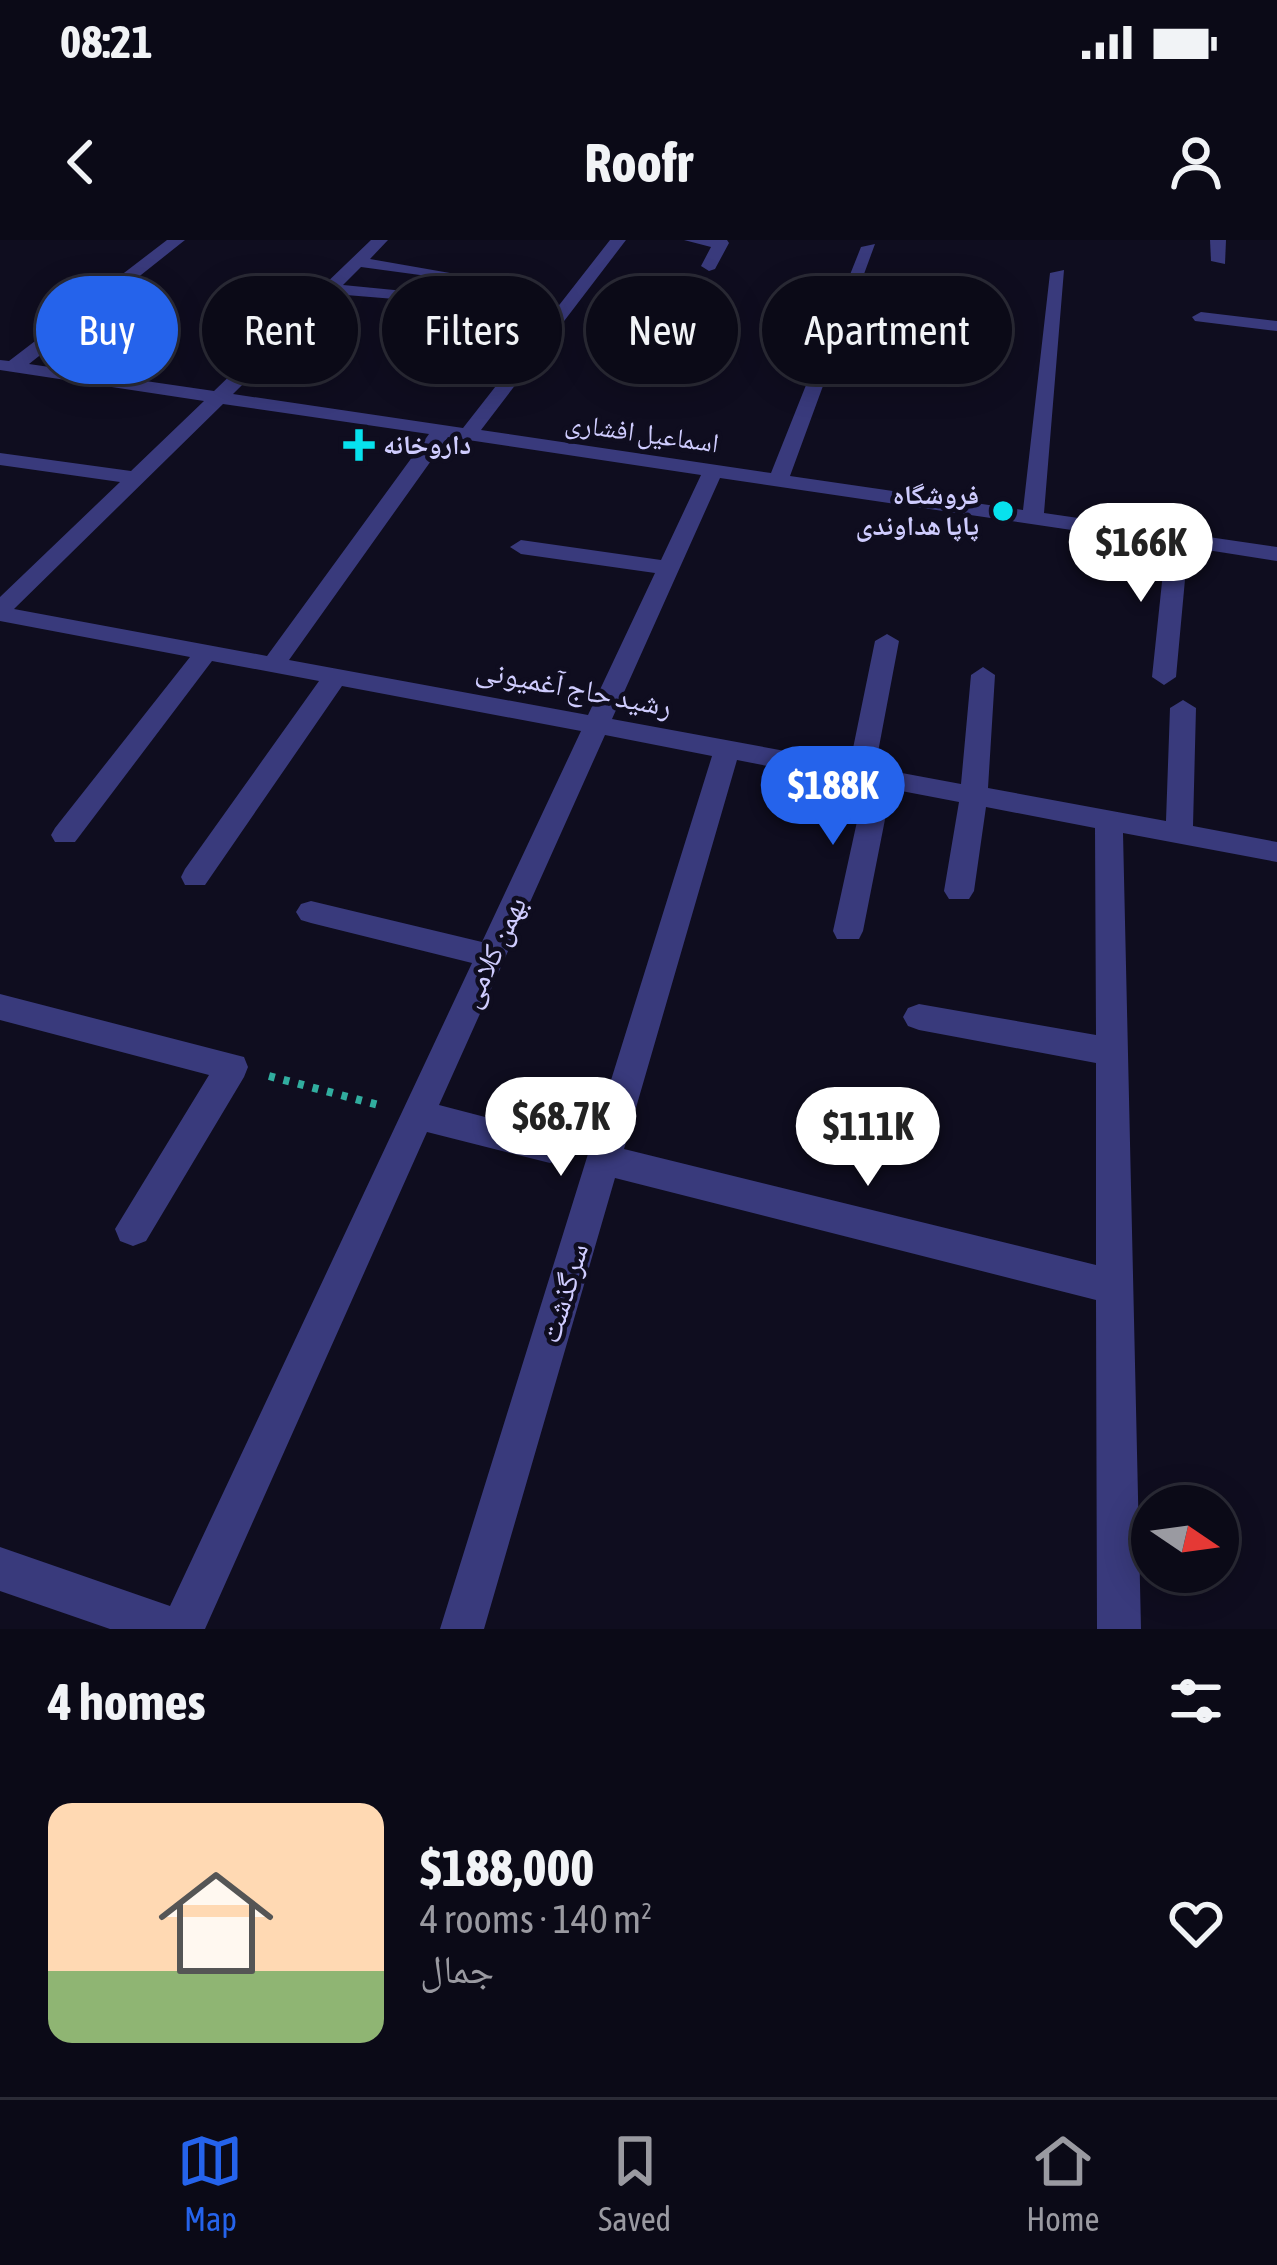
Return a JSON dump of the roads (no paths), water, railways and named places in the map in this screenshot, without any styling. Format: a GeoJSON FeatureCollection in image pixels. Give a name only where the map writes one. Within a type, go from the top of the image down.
{"type":"FeatureCollection","features":[{"type":"Feature","properties":{"kind":"street"},"geometry":{"type":"LineString","coordinates":[[7,366],[177,240]]}},
{"type":"Feature","properties":{"kind":"street"},"geometry":{"type":"LineString","coordinates":[[343,276],[380,240]]}},
{"type":"Feature","properties":{"kind":"street"},"geometry":{"type":"LineString","coordinates":[[605,240],[618,241]]}},
{"type":"Feature","properties":{"kind":"street"},"geometry":{"type":"LineString","coordinates":[[692,240],[722,242],[709,266]]}},
{"type":"Feature","properties":{"kind":"street"},"geometry":{"type":"LineString","coordinates":[[1218,240],[1219,261]]}},
{"type":"Feature","properties":{"kind":"street"},"geometry":{"type":"LineString","coordinates":[[468,434],[618,241]]}},
{"type":"Feature","properties":{"kind":"street"},"geometry":{"type":"LineString","coordinates":[[778,480],[868,247]]}},
{"type":"Feature","properties":{"kind":"street"},"geometry":{"type":"LineString","coordinates":[[358,262],[442,273]]}},
{"type":"Feature","properties":{"kind":"street"},"geometry":{"type":"LineString","coordinates":[[1034,518],[1058,273]]}},
{"type":"Feature","properties":{"kind":"street"},"geometry":{"type":"LineString","coordinates":[[1202,317],[1277,326]]}},
{"type":"Feature","properties":{"kind":"street","name":"اسماعیل افشاری"},"geometry":{"type":"LineString","coordinates":[[7,366],[1277,554]]}},
{"type":"Feature","properties":{"kind":"street"},"geometry":{"type":"LineString","coordinates":[[0,612],[233,384]]}},
{"type":"Feature","properties":{"kind":"street"},"geometry":{"type":"LineString","coordinates":[[273,665],[442,430]]}},
{"type":"Feature","properties":{"kind":"street"},"geometry":{"type":"LineString","coordinates":[[0,459],[136,478]]}},
{"type":"Feature","properties":{"kind":"street","name":"بهمن کلامی"},"geometry":{"type":"LineString","coordinates":[[178,1629],[713,471]]}},
{"type":"Feature","properties":{"kind":"street"},"geometry":{"type":"LineString","coordinates":[[1164,677],[1178,539]]}},
{"type":"Feature","properties":{"kind":"street"},"geometry":{"type":"LineString","coordinates":[[521,547],[669,568]]}},
{"type":"Feature","properties":{"kind":"street","name":"رشید حاج آغمیونی"},"geometry":{"type":"LineString","coordinates":[[0,612],[1277,852]]}},
{"type":"Feature","properties":{"kind":"street"},"geometry":{"type":"LineString","coordinates":[[848,931],[887,641]]}},
{"type":"Feature","properties":{"kind":"street"},"geometry":{"type":"LineString","coordinates":[[65,835],[206,653]]}},
{"type":"Feature","properties":{"kind":"street"},"geometry":{"type":"LineString","coordinates":[[959,891],[974,795],[983,675]]}},
{"type":"Feature","properties":{"kind":"street"},"geometry":{"type":"LineString","coordinates":[[195,877],[335,677]]}},
{"type":"Feature","properties":{"kind":"street"},"geometry":{"type":"LineString","coordinates":[[1179,833],[1183,708]]}},
{"type":"Feature","properties":{"kind":"street","name":"سرگذشت"},"geometry":{"type":"LineString","coordinates":[[462,1629],[728,750]]}},
{"type":"Feature","properties":{"kind":"street"},"geometry":{"type":"LineString","coordinates":[[1109,820],[1119,1629]]}},
{"type":"Feature","properties":{"kind":"street"},"geometry":{"type":"LineString","coordinates":[[311,912],[490,956]]}},
{"type":"Feature","properties":{"kind":"street"},"geometry":{"type":"LineString","coordinates":[[0,1007],[232,1067],[133,1229]]}},
{"type":"Feature","properties":{"kind":"street"},"geometry":{"type":"LineString","coordinates":[[919,1017],[1112,1052]]}},
{"type":"Feature","properties":{"kind":"street"},"geometry":{"type":"LineString","coordinates":[[418,1115],[550,1148]]}},
{"type":"Feature","properties":{"kind":"street"},"geometry":{"type":"LineString","coordinates":[[604,1160],[1114,1287]]}},
{"type":"Feature","properties":{"kind":"street"},"geometry":{"type":"LineString","coordinates":[[0,1570],[178,1629]]}},
{"type":"Feature","properties":{"kind":"place","name":"داروخانه"},"geometry":{"type":"Point","coordinates":[359,445]}},
{"type":"Feature","properties":{"kind":"place","name":"فروشگاه پاپا هداوندی"},"geometry":{"type":"Point","coordinates":[1003,511]}}]}
